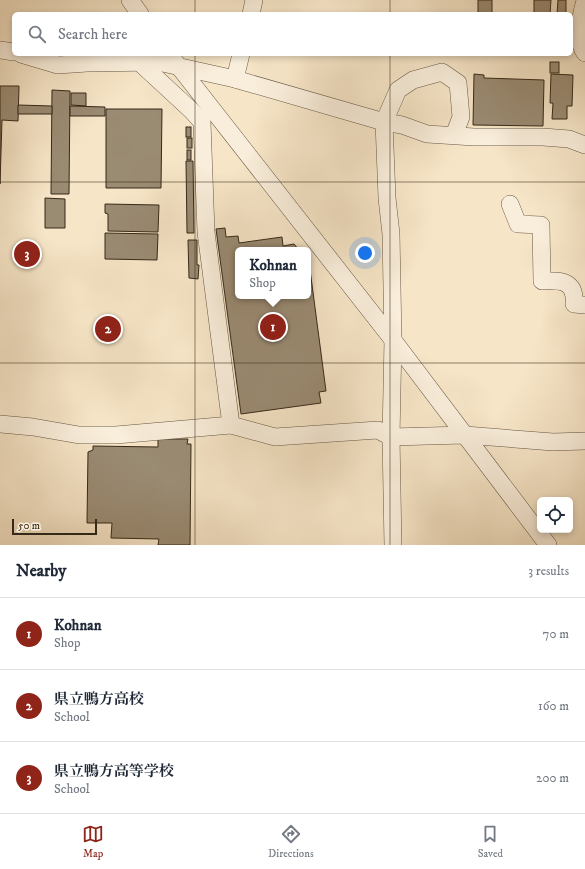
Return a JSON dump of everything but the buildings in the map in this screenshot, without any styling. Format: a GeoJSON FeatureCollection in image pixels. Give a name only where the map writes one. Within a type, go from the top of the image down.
{"type":"FeatureCollection","features":[{"type":"Feature","properties":{"kind":"street"},"geometry":{"type":"LineString","coordinates":[[130,0],[139,12]]}},
{"type":"Feature","properties":{"kind":"street"},"geometry":{"type":"LineString","coordinates":[[251,12],[254,0]]}},
{"type":"Feature","properties":{"kind":"street"},"geometry":{"type":"LineString","coordinates":[[585,1],[582,11],[580,35],[582,50],[585,53]]}},
{"type":"Feature","properties":{"kind":"street"},"geometry":{"type":"LineString","coordinates":[[0,50],[12,52]]}},
{"type":"Feature","properties":{"kind":"street"},"geometry":{"type":"LineString","coordinates":[[27,56],[58,65],[158,62],[173,60],[384,122],[402,125],[427,134],[474,137],[544,137],[569,139],[585,145]]}},
{"type":"Feature","properties":{"kind":"street"},"geometry":{"type":"LineString","coordinates":[[235,79],[241,56]]}},
{"type":"Feature","properties":{"kind":"street"},"geometry":{"type":"LineString","coordinates":[[173,60],[393,340],[548,545]]}},
{"type":"Feature","properties":{"kind":"street"},"geometry":{"type":"LineString","coordinates":[[139,62],[202,122],[206,232],[231,425]]}},
{"type":"Feature","properties":{"kind":"street"},"geometry":{"type":"LineString","coordinates":[[393,545],[391,437],[393,340],[391,234],[387,198],[384,122],[398,90],[413,80],[442,72],[458,83],[461,117],[454,135]]}},
{"type":"Feature","properties":{"kind":"street"},"geometry":{"type":"LineString","coordinates":[[510,204],[518,224],[541,224],[542,281],[559,280],[564,282],[570,287],[575,297],[574,304],[585,305]]}},
{"type":"Feature","properties":{"kind":"street"},"geometry":{"type":"LineString","coordinates":[[0,424],[33,427],[79,435],[116,435],[231,425],[274,437],[378,430],[391,437],[465,435],[553,442],[585,441]]}},
{"type":"Feature","properties":{"kind":"place","name":"県立鴨方高等学校"},"geometry":{"type":"Point","coordinates":[27,254]}},
{"type":"Feature","properties":{"kind":"place","name":"Kohnan"},"geometry":{"type":"Point","coordinates":[273,327]}},
{"type":"Feature","properties":{"kind":"place","name":"県立鴨方高校"},"geometry":{"type":"Point","coordinates":[108,329]}}]}
